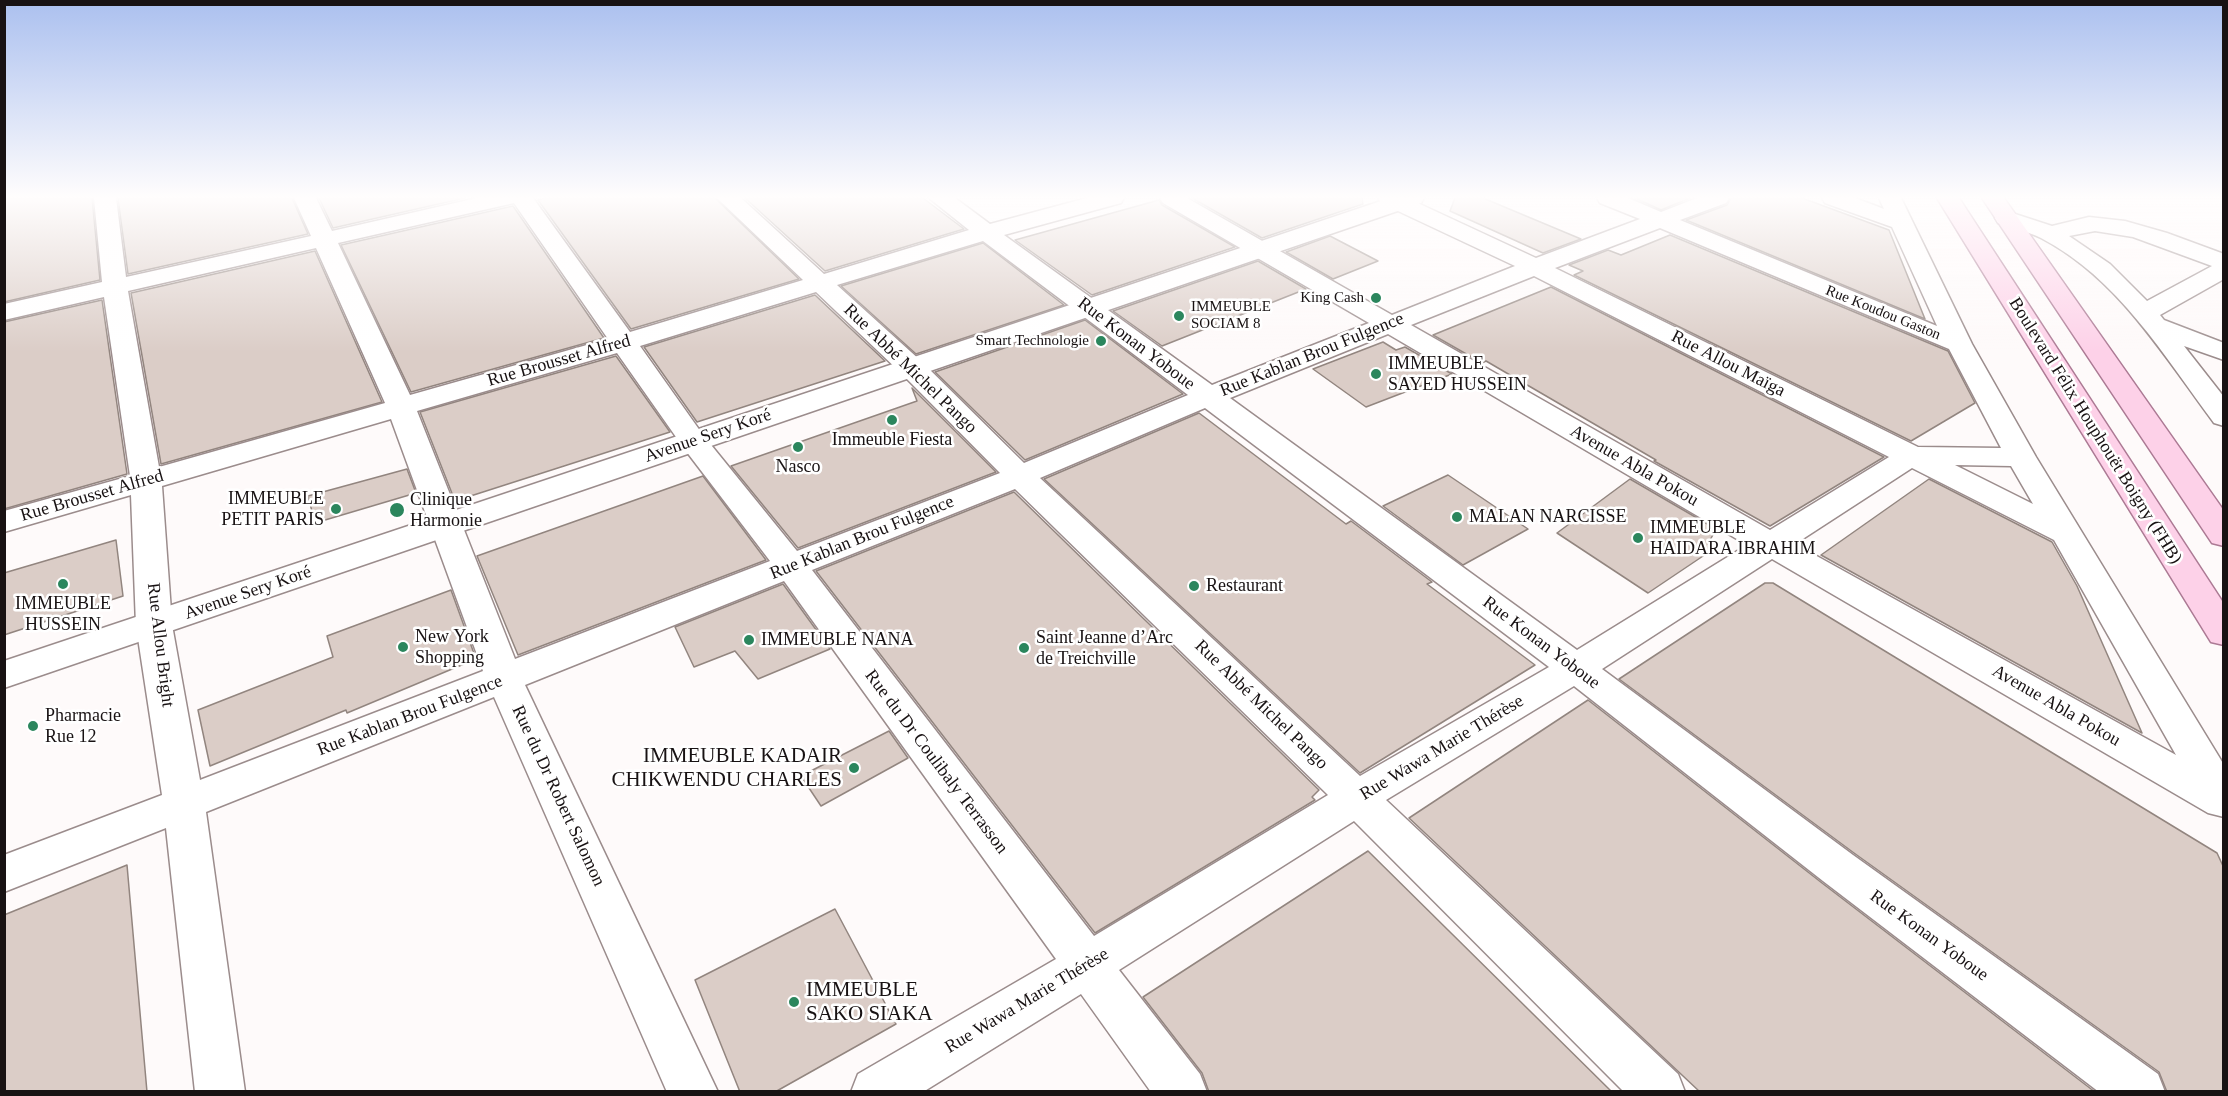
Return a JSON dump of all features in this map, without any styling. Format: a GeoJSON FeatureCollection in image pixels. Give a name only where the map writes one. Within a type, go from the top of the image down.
{"type":"FeatureCollection","features":[{"type":"Feature","properties":{"kind":"main road","name":"Boulevard Félix Houphouët Boigny (FHB)"},"geometry":{"type":"LineString","coordinates":[[1980,249],[2223,633]]}},
{"type":"Feature","properties":{"kind":"main road"},"geometry":{"type":"LineString","coordinates":[[2028,249],[2223,536]]}},
{"type":"Feature","properties":{"kind":"street","name":"Rue Allou Bright"},"geometry":{"type":"LineString","coordinates":[[111,249],[146,480],[154,625],[184,804],[220,1092]]}},
{"type":"Feature","properties":{"kind":"street"},"geometry":{"type":"LineString","coordinates":[[4,312],[284,249]]}},
{"type":"Feature","properties":{"kind":"street","name":"Rue du Dr Robert Salomon"},"geometry":{"type":"LineString","coordinates":[[329,249],[401,407],[504,679],[693,1092]]}},
{"type":"Feature","properties":{"kind":"street","name":"Rue du Dr Coulibaly Terrasson"},"geometry":{"type":"LineString","coordinates":[[559,249],[693,441],[791,566],[1182,1092]]}},
{"type":"Feature","properties":{"kind":"street","name":"Rue Abbé Michel Pango"},"geometry":{"type":"LineString","coordinates":[[783,249],[911,367],[1020,476],[1358,798],[1660,1092]]}},
{"type":"Feature","properties":{"kind":"street","name":"Rue Brousset Alfred"},"geometry":{"type":"LineString","coordinates":[[4,522],[625,342],[933,249]]}},
{"type":"Feature","properties":{"kind":"street","name":"Rue Konan Yoboue"},"geometry":{"type":"LineString","coordinates":[[1011,249],[1207,397],[1576,668],[1838,868],[2140,1092]]}},
{"type":"Feature","properties":{"kind":"street","name":"Rue Allou Maïga"},"geometry":{"type":"LineString","coordinates":[[1499,249],[2065,533]]}},
{"type":"Feature","properties":{"kind":"street","name":"Rue Kablan Brou Fulgence"},"geometry":{"type":"LineString","coordinates":[[4,874],[1020,476],[1207,397],[1583,249]]}},
{"type":"Feature","properties":{"kind":"street","name":"Rue Koudou Gaston"},"geometry":{"type":"LineString","coordinates":[[1732,249],[1959,344]]}},
{"type":"Feature","properties":{"kind":"street"},"geometry":{"type":"LineString","coordinates":[[1915,249],[1959,344],[2021,457],[2223,801]]}},
{"type":"Feature","properties":{"kind":"street"},"geometry":{"type":"LineString","coordinates":[[2074,249],[2086,257],[2149,319],[2223,417]]}},
{"type":"Feature","properties":{"kind":"street"},"geometry":{"type":"LineString","coordinates":[[2185,249],[2223,262]]}},
{"type":"Feature","properties":{"kind":"street","name":"Avenue Sery Koré"},"geometry":{"type":"LineString","coordinates":[[4,675],[1260,250]]}},
{"type":"Feature","properties":{"kind":"street","name":"Avenue Abla Pokou"},"geometry":{"type":"LineString","coordinates":[[1260,250],[1770,544],[2223,801]]}},
{"type":"Feature","properties":{"kind":"street"},"geometry":{"type":"LineString","coordinates":[[2149,319],[2223,269]]}},
{"type":"Feature","properties":{"kind":"street"},"geometry":{"type":"LineString","coordinates":[[2149,319],[2223,352]]}},
{"type":"Feature","properties":{"kind":"street"},"geometry":{"type":"LineString","coordinates":[[1911,456],[2021,457]]}},
{"type":"Feature","properties":{"kind":"street","name":"Rue Wawa Marie Thérèse"},"geometry":{"type":"LineString","coordinates":[[876,1092],[1576,668],[1911,456]]}},
{"type":"Feature","properties":{"kind":"building"},"geometry":{"type":"Polygon","coordinates":[[[4,249],[97,249],[100,280],[4,302],[4,249]]]}},
{"type":"Feature","properties":{"kind":"building"},"geometry":{"type":"Polygon","coordinates":[[[125,249],[240,249],[128,274],[125,249]]]}},
{"type":"Feature","properties":{"kind":"building"},"geometry":{"type":"Polygon","coordinates":[[[343,249],[543,249],[604,338],[411,392],[343,249]]]}},
{"type":"Feature","properties":{"kind":"building"},"geometry":{"type":"Polygon","coordinates":[[[573,249],[768,249],[799,279],[631,329],[573,249]]]}},
{"type":"Feature","properties":{"kind":"building"},"geometry":{"type":"Polygon","coordinates":[[[801,249],[897,249],[825,271],[801,249]]]}},
{"type":"Feature","properties":{"kind":"building"},"geometry":{"type":"Polygon","coordinates":[[[963,249],[991,249],[1064,305],[916,354],[841,286],[963,249]]]}},
{"type":"Feature","properties":{"kind":"building"},"geometry":{"type":"Polygon","coordinates":[[[1028,249],[1229,249],[1092,295],[1028,249]]]}},
{"type":"Feature","properties":{"kind":"building"},"geometry":{"type":"Polygon","coordinates":[[[1294,249],[1355,249],[1378,261],[1333,279],[1286,252],[1294,249]]]}},
{"type":"Feature","properties":{"kind":"building"},"geometry":{"type":"Polygon","coordinates":[[[1534,249],[1553,249],[1543,253],[1534,249]]]}},
{"type":"Feature","properties":{"kind":"building"},"geometry":{"type":"Polygon","coordinates":[[[1635,249],[1704,249],[1948,351],[1975,403],[1911,441],[1574,275],[1583,271],[1569,265],[1608,250],[1621,255],[1635,249]]]}},
{"type":"Feature","properties":{"kind":"building"},"geometry":{"type":"Polygon","coordinates":[[[1756,249],[1897,249],[1925,319],[1756,249]]]}},
{"type":"Feature","properties":{"kind":"building"},"geometry":{"type":"Polygon","coordinates":[[[315,251],[382,402],[161,464],[131,293],[315,251]]]}},
{"type":"Feature","properties":{"kind":"building"},"geometry":{"type":"Polygon","coordinates":[[[1258,261],[1306,289],[1162,346],[1113,311],[1258,261]]]}},
{"type":"Feature","properties":{"kind":"building"},"geometry":{"type":"Polygon","coordinates":[[[1551,287],[1884,457],[1770,526],[1654,461],[1656,460],[1486,361],[1482,363],[1433,335],[1551,287]]]}},
{"type":"Feature","properties":{"kind":"building"},"geometry":{"type":"Polygon","coordinates":[[[815,295],[885,361],[697,422],[644,347],[815,295]]]}},
{"type":"Feature","properties":{"kind":"building"},"geometry":{"type":"Polygon","coordinates":[[[102,300],[127,474],[4,509],[4,322],[102,300]]]}},
{"type":"Feature","properties":{"kind":"building"},"geometry":{"type":"Polygon","coordinates":[[[1085,320],[1183,394],[1025,460],[935,372],[1085,320]]]}},
{"type":"Feature","properties":{"kind":"building","name":"IMMEUBLE SAYED HUSSEIN"},"geometry":{"type":"Polygon","coordinates":[[[1383,342],[1396,350],[1405,347],[1452,374],[1366,407],[1313,369],[1383,342]]]}},
{"type":"Feature","properties":{"kind":"building"},"geometry":{"type":"Polygon","coordinates":[[[616,356],[670,432],[455,501],[420,412],[616,356]]]}},
{"type":"Feature","properties":{"kind":"building"},"geometry":{"type":"Polygon","coordinates":[[[912,388],[996,472],[798,548],[731,466],[917,401],[912,388]]]}},
{"type":"Feature","properties":{"kind":"building"},"geometry":{"type":"Polygon","coordinates":[[[1199,413],[1346,524],[1351,521],[1432,582],[1427,584],[1535,665],[1360,773],[1044,479],[1199,413]]]}},
{"type":"Feature","properties":{"kind":"building","name":"IMMEUBLE PETIT PARIS"},"geometry":{"type":"Polygon","coordinates":[[[407,469],[416,493],[315,523],[308,496],[407,469]]]}},
{"type":"Feature","properties":{"kind":"building","name":"MALAN NARCISSE"},"geometry":{"type":"Polygon","coordinates":[[[1448,475],[1528,529],[1463,565],[1383,506],[1448,475]]]}},
{"type":"Feature","properties":{"kind":"building"},"geometry":{"type":"Polygon","coordinates":[[[703,476],[766,560],[518,655],[477,556],[703,476]]]}},
{"type":"Feature","properties":{"kind":"building","name":"IMMEUBLE HAIDARA IBRAHIM"},"geometry":{"type":"Polygon","coordinates":[[[1630,479],[1716,529],[1708,544],[1715,548],[1648,593],[1557,533],[1630,479]]]}},
{"type":"Feature","properties":{"kind":"building"},"geometry":{"type":"Polygon","coordinates":[[[1929,479],[2052,542],[2077,586],[2142,733],[1821,555],[1929,479]]]}},
{"type":"Feature","properties":{"kind":"building"},"geometry":{"type":"Polygon","coordinates":[[[1014,492],[1319,790],[1312,797],[1315,800],[1095,933],[816,571],[1014,492]]]}},
{"type":"Feature","properties":{"kind":"building","name":"IMMEUBLE HUSSEIN"},"geometry":{"type":"Polygon","coordinates":[[[116,540],[123,596],[4,635],[4,573],[116,540]]]}},
{"type":"Feature","properties":{"kind":"building"},"geometry":{"type":"Polygon","coordinates":[[[1765,583],[1773,583],[2217,853],[2223,866],[2223,1092],[2167,1092],[2159,1072],[1854,853],[1619,679],[1765,583]]]}},
{"type":"Feature","properties":{"kind":"building","name":"IMMEUBLE NANA"},"geometry":{"type":"Polygon","coordinates":[[[783,584],[830,649],[758,679],[735,651],[694,667],[675,627],[783,584]]]}},
{"type":"Feature","properties":{"kind":"building"},"geometry":{"type":"Polygon","coordinates":[[[451,590],[476,659],[347,713],[346,710],[210,766],[198,710],[333,657],[327,636],[451,590]]]}},
{"type":"Feature","properties":{"kind":"building"},"geometry":{"type":"Polygon","coordinates":[[[1588,700],[2095,1092],[1700,1092],[1409,818],[1588,700]]]}},
{"type":"Feature","properties":{"kind":"building","name":"IMMEUBLE KADAIR CHIKWENDU CHARLES"},"geometry":{"type":"Polygon","coordinates":[[[889,731],[908,758],[821,806],[801,776],[889,731]]]}},
{"type":"Feature","properties":{"kind":"building"},"geometry":{"type":"Polygon","coordinates":[[[1368,851],[1612,1092],[1209,1092],[1202,1073],[1143,997],[1368,851]]]}},
{"type":"Feature","properties":{"kind":"building"},"geometry":{"type":"Polygon","coordinates":[[[127,865],[147,1092],[4,1092],[4,915],[127,865]]]}},
{"type":"Feature","properties":{"kind":"building","name":"IMMEUBLE SAKO SIAKA"},"geometry":{"type":"Polygon","coordinates":[[[835,909],[896,1024],[775,1092],[740,1092],[695,980],[835,909]]]}},
{"type":"Feature","properties":{"kind":"place","name":"King Cash"},"geometry":{"type":"Point","coordinates":[1376,298]}},
{"type":"Feature","properties":{"kind":"place","name":"IMMEUBLE SOCIAM 8"},"geometry":{"type":"Point","coordinates":[1179,316]}},
{"type":"Feature","properties":{"kind":"place","name":"Smart Technologie"},"geometry":{"type":"Point","coordinates":[1101,341]}},
{"type":"Feature","properties":{"kind":"place","name":"IMMEUBLE SAYED HUSSEIN"},"geometry":{"type":"Point","coordinates":[1376,374]}},
{"type":"Feature","properties":{"kind":"place","name":"Immeuble Fiesta"},"geometry":{"type":"Point","coordinates":[892,420]}},
{"type":"Feature","properties":{"kind":"place","name":"Nasco"},"geometry":{"type":"Point","coordinates":[798,447]}},
{"type":"Feature","properties":{"kind":"place","name":"IMMEUBLE PETIT PARIS"},"geometry":{"type":"Point","coordinates":[336,509]}},
{"type":"Feature","properties":{"kind":"place","name":"Clinique Harmonie"},"geometry":{"type":"Point","coordinates":[397,510]}},
{"type":"Feature","properties":{"kind":"place","name":"MALAN NARCISSE"},"geometry":{"type":"Point","coordinates":[1457,517]}},
{"type":"Feature","properties":{"kind":"place","name":"IMMEUBLE HAIDARA IBRAHIM"},"geometry":{"type":"Point","coordinates":[1638,538]}},
{"type":"Feature","properties":{"kind":"place","name":"IMMEUBLE HUSSEIN"},"geometry":{"type":"Point","coordinates":[63,584]}},
{"type":"Feature","properties":{"kind":"place","name":"Restaurant"},"geometry":{"type":"Point","coordinates":[1194,586]}},
{"type":"Feature","properties":{"kind":"place","name":"IMMEUBLE NANA"},"geometry":{"type":"Point","coordinates":[749,640]}},
{"type":"Feature","properties":{"kind":"place","name":"New York Shopping"},"geometry":{"type":"Point","coordinates":[403,647]}},
{"type":"Feature","properties":{"kind":"place","name":"Saint Jeanne d’Arc de Treichville"},"geometry":{"type":"Point","coordinates":[1024,648]}},
{"type":"Feature","properties":{"kind":"place","name":"Pharmacie Rue 12"},"geometry":{"type":"Point","coordinates":[33,726]}},
{"type":"Feature","properties":{"kind":"place","name":"IMMEUBLE KADAIR CHIKWENDU CHARLES"},"geometry":{"type":"Point","coordinates":[854,768]}},
{"type":"Feature","properties":{"kind":"place","name":"IMMEUBLE SAKO SIAKA"},"geometry":{"type":"Point","coordinates":[794,1002]}}]}
